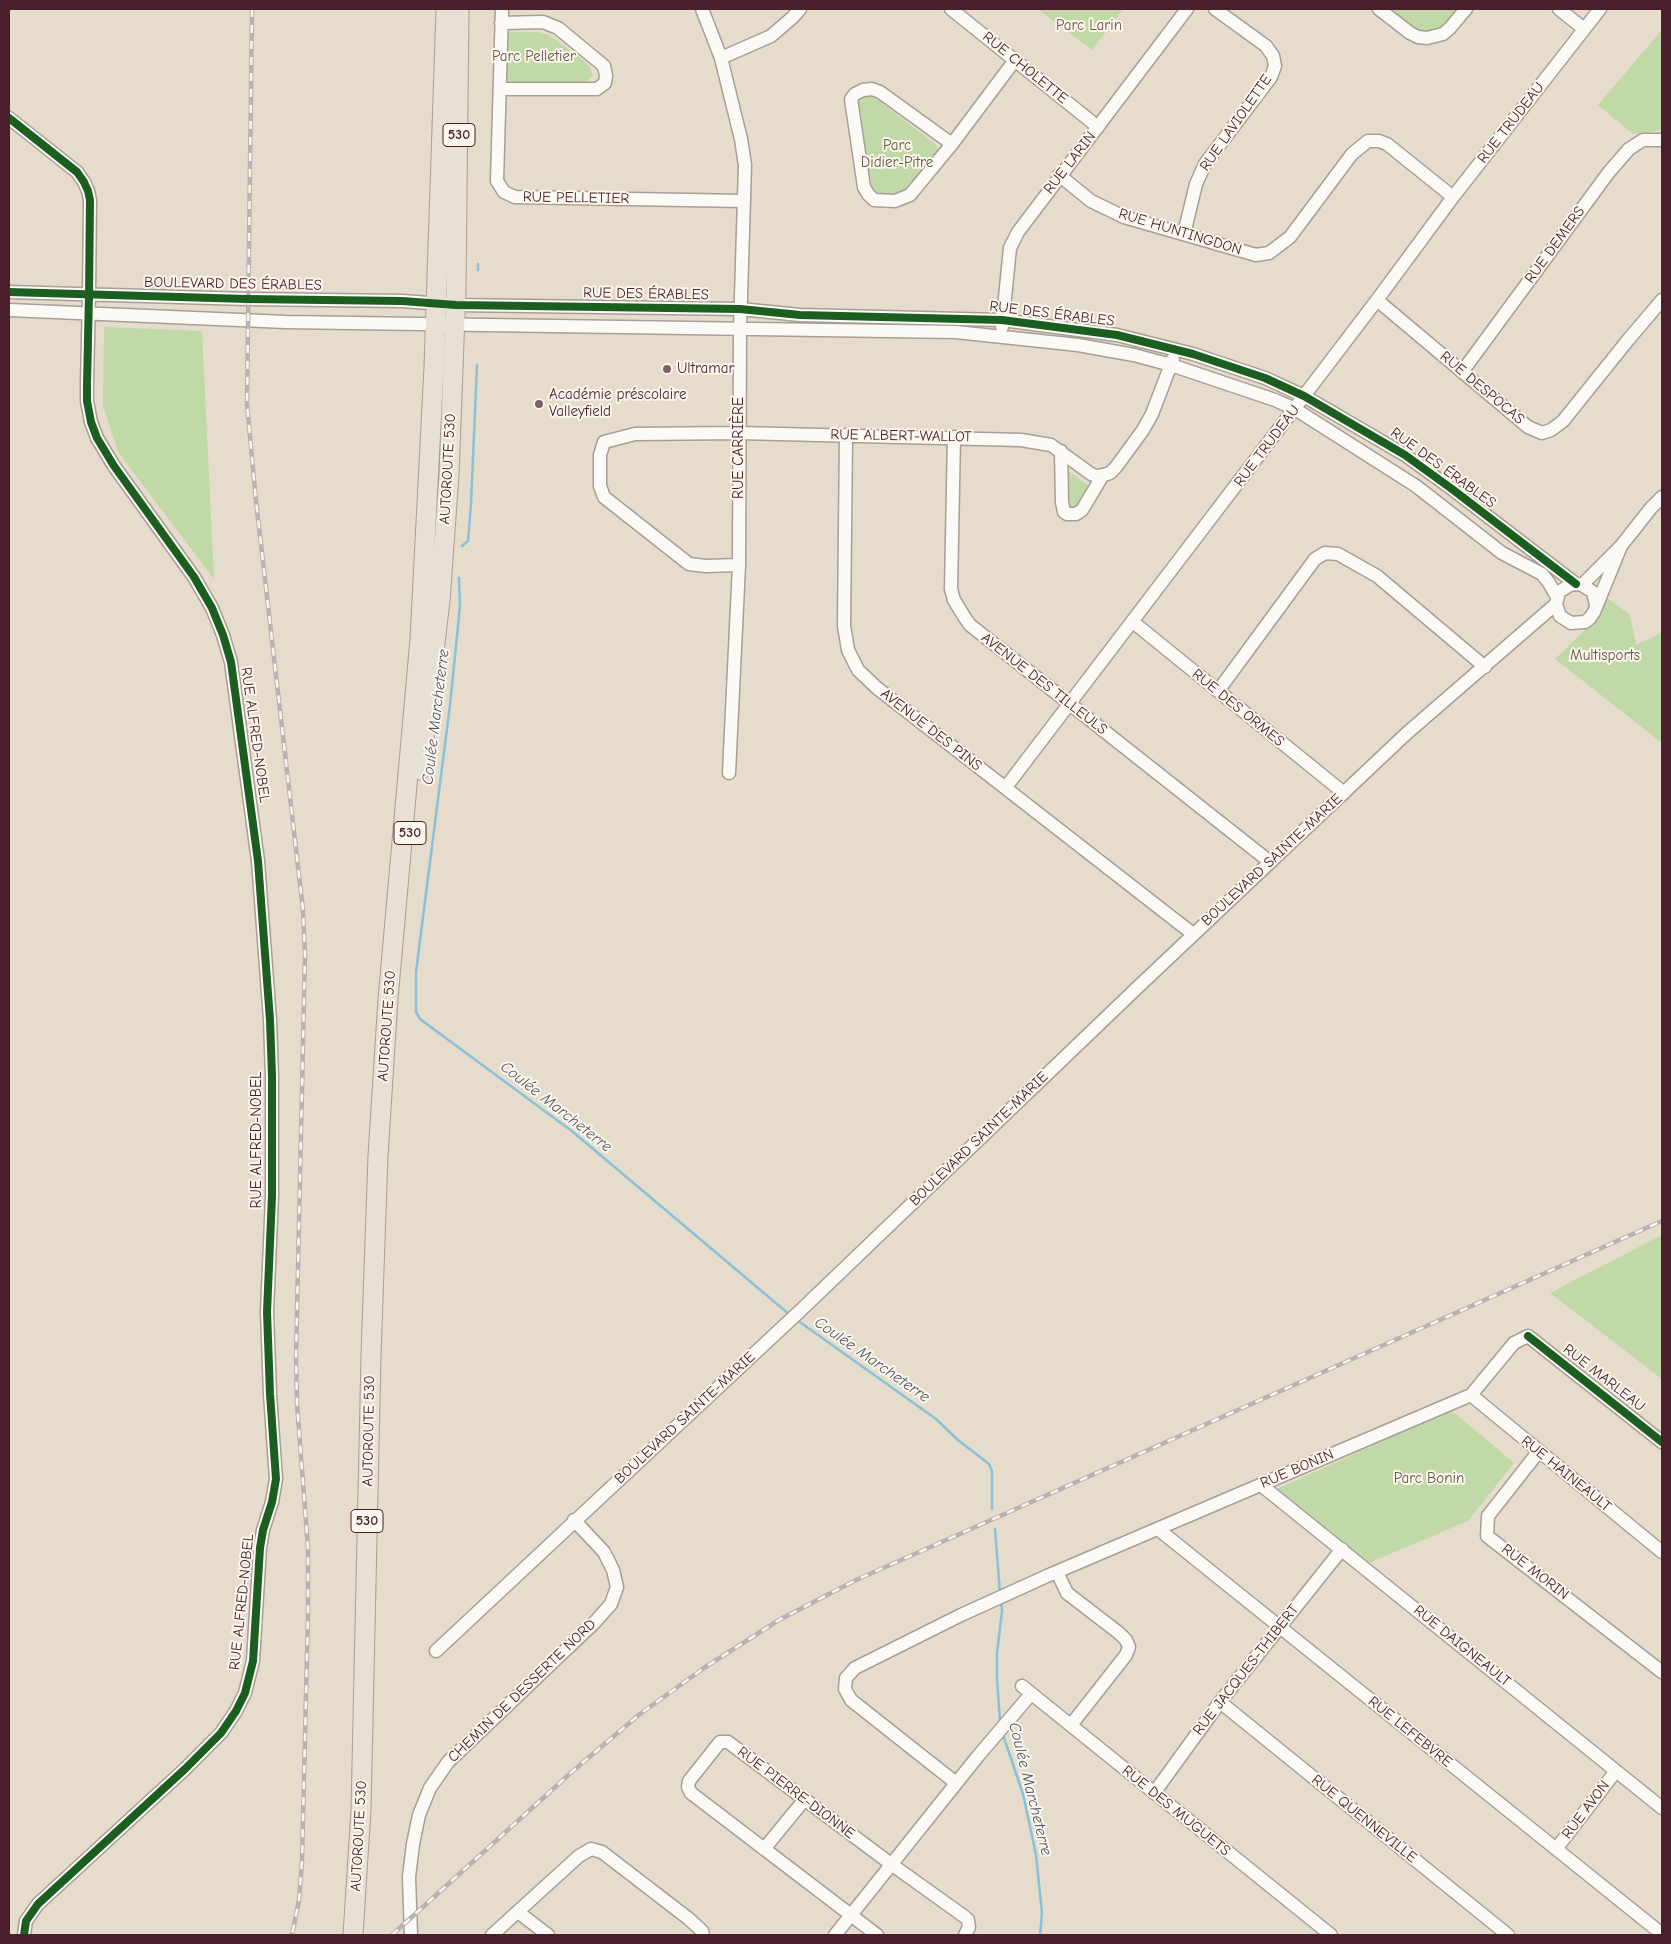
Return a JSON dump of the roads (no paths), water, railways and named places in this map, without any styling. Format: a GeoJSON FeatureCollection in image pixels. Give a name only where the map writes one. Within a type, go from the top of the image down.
{"type":"FeatureCollection","features":[{"type":"Feature","properties":{"kind":"highway","name":"AUTOROUTE 530"},"geometry":{"type":"LineString","coordinates":[[445,325],[436,304],[446,9]]}},
{"type":"Feature","properties":{"kind":"highway","name":"AUTOROUTE 530"},"geometry":{"type":"LineString","coordinates":[[353,1935],[361,1819],[377,1174],[385,1045],[445,325],[456,305],[459,9]]}},
{"type":"Feature","properties":{"kind":"street","name":"RUE PELLETIER"},"geometry":{"type":"LineString","coordinates":[[502,9],[497,181],[504,192],[515,197],[744,201]]}},
{"type":"Feature","properties":{"kind":"street","name":"RUE CARRIÈRE"},"geometry":{"type":"LineString","coordinates":[[702,9],[722,58],[741,139],[745,165],[740,309],[739,565],[729,773]]}},
{"type":"Feature","properties":{"kind":"street"},"geometry":{"type":"LineString","coordinates":[[722,58],[771,36],[800,9]]}},
{"type":"Feature","properties":{"kind":"street","name":"RUE CHOLETTE"},"geometry":{"type":"LineString","coordinates":[[951,9],[1098,127]]}},
{"type":"Feature","properties":{"kind":"street","name":"RUE LARIN"},"geometry":{"type":"LineString","coordinates":[[1002,336],[1010,248],[1018,232],[1059,175],[1098,127],[1187,9]]}},
{"type":"Feature","properties":{"kind":"street","name":"RUE LAVIOLETTE"},"geometry":{"type":"LineString","coordinates":[[1184,234],[1196,184],[1204,164],[1271,78],[1275,66],[1273,56],[1266,46],[1215,9]]}},
{"type":"Feature","properties":{"kind":"street"},"geometry":{"type":"LineString","coordinates":[[1379,9],[1410,33],[1418,37],[1427,38],[1443,34],[1466,9]]}},
{"type":"Feature","properties":{"kind":"street"},"geometry":{"type":"LineString","coordinates":[[1559,9],[1584,29]]}},
{"type":"Feature","properties":{"kind":"street","name":"RUE TRUDEAU"},"geometry":{"type":"LineString","coordinates":[[1006,787],[1295,409],[1453,197],[1600,9]]}},
{"type":"Feature","properties":{"kind":"street"},"geometry":{"type":"LineString","coordinates":[[500,89],[597,89],[605,83],[606,76],[604,66],[558,28],[543,22],[501,23]]}},
{"type":"Feature","properties":{"kind":"street"},"geometry":{"type":"LineString","coordinates":[[952,144],[880,92],[872,89],[863,90],[855,94],[851,99],[864,187],[874,200],[895,201],[910,195],[952,144],[1015,60]]}},
{"type":"Feature","properties":{"kind":"street","name":"RUE ALFRED-NOBEL"},"geometry":{"type":"LineString","coordinates":[[9,118],[77,172],[84,182],[90,200],[87,401],[94,430],[114,466],[194,577],[212,608],[226,644],[236,694],[258,861],[270,1020],[272,1196],[267,1312],[276,1479],[260,1548],[253,1661],[245,1693],[236,1711],[221,1733],[191,1763],[38,1904],[26,1921],[24,1935]]}},
{"type":"Feature","properties":{"kind":"street","name":"RUE DEMERS"},"geometry":{"type":"LineString","coordinates":[[1462,372],[1609,172],[1629,149],[1643,140],[1662,140]]}},
{"type":"Feature","properties":{"kind":"street","name":"RUE HUNTINGDON"},"geometry":{"type":"LineString","coordinates":[[1059,175],[1091,201],[1124,217],[1256,255],[1269,252],[1280,246],[1290,237],[1352,154],[1368,141],[1379,141],[1387,144],[1453,197]]}},
{"type":"Feature","properties":{"kind":"street","name":"BOULEVARD DES ÉRABLES"},"geometry":{"type":"LineString","coordinates":[[9,292],[247,299],[402,300],[456,305]]}},
{"type":"Feature","properties":{"kind":"street","name":"RUE DESPOCAS"},"geometry":{"type":"LineString","coordinates":[[1377,300],[1528,427],[1542,433],[1552,430],[1563,421],[1662,300]]}},
{"type":"Feature","properties":{"kind":"street","name":"RUE DES ÉRABLES"},"geometry":{"type":"LineString","coordinates":[[456,305],[740,309],[800,315],[1002,320],[1117,335],[1176,350],[1265,378],[1304,396],[1405,455],[1579,584]]}},
{"type":"Feature","properties":{"kind":"street"},"geometry":{"type":"LineString","coordinates":[[9,310],[217,320],[445,325]]}},
{"type":"Feature","properties":{"kind":"street","name":"RUE DES ÉRABLES"},"geometry":{"type":"LineString","coordinates":[[445,325],[956,332],[1078,345],[1134,355],[1171,365],[1275,400],[1295,409],[1416,486],[1502,553],[1542,574],[1549,583],[1556,601]]}},
{"type":"Feature","properties":{"kind":"street"},"geometry":{"type":"LineString","coordinates":[[1061,452],[1064,512],[1076,514],[1082,510],[1103,476],[1110,473],[1116,467],[1143,430],[1152,414],[1176,350]]}},
{"type":"Feature","properties":{"kind":"street","name":"RUE ALBERT-WALLOT"},"geometry":{"type":"LineString","coordinates":[[739,565],[705,566],[689,564],[604,497],[600,486],[600,455],[604,442],[624,436],[739,433],[954,437],[1028,441],[1052,445],[1091,474],[1103,476]]}},
{"type":"Feature","properties":{"kind":"street","name":"AVENUE DES PINS"},"geometry":{"type":"LineString","coordinates":[[846,435],[844,626],[845,640],[852,660],[858,670],[877,688],[1193,934]]}},
{"type":"Feature","properties":{"kind":"street","name":"AVENUE DES TILLEULS"},"geometry":{"type":"LineString","coordinates":[[954,437],[951,579],[954,600],[970,625],[1270,862]]}},
{"type":"Feature","properties":{"kind":"street","name":"BOULEVARD SAINTE-MARIE"},"geometry":{"type":"LineString","coordinates":[[436,1651],[574,1520],[650,1452],[801,1310],[1193,934],[1407,733],[1526,632],[1556,601],[1564,588],[1579,584],[1621,546],[1662,497]]}},
{"type":"Feature","properties":{"kind":"street","name":"BOULEVARD SAINTE-MARIE"},"geometry":{"type":"LineString","coordinates":[[1526,632],[1545,624],[1565,621],[1571,623],[1585,622],[1594,612],[1621,546]]}},
{"type":"Feature","properties":{"kind":"street"},"geometry":{"type":"LineString","coordinates":[[1218,691],[1315,559],[1325,553],[1338,554],[1377,576],[1485,667]]}},
{"type":"Feature","properties":{"kind":"street"},"geometry":{"type":"LineString","coordinates":[[1579,584],[1592,592],[1596,605]]}},
{"type":"Feature","properties":{"kind":"street"},"geometry":{"type":"LineString","coordinates":[[1556,601],[1560,616],[1565,621]]}},
{"type":"Feature","properties":{"kind":"street","name":"RUE DES ORMES"},"geometry":{"type":"LineString","coordinates":[[1133,622],[1344,793]]}},
{"type":"Feature","properties":{"kind":"street","name":"RUE BONIN"},"geometry":{"type":"LineString","coordinates":[[956,1783],[851,1700],[845,1689],[846,1678],[855,1668],[1052,1574],[1471,1395],[1514,1343],[1528,1336]]}},
{"type":"Feature","properties":{"kind":"street","name":"RUE MARLEAU"},"geometry":{"type":"LineString","coordinates":[[1528,1336],[1662,1442]]}},
{"type":"Feature","properties":{"kind":"street","name":"RUE HAINEAULT"},"geometry":{"type":"LineString","coordinates":[[1471,1395],[1662,1552]]}},
{"type":"Feature","properties":{"kind":"street","name":"RUE MORIN"},"geometry":{"type":"LineString","coordinates":[[1539,1451],[1488,1516],[1487,1536],[1662,1672]]}},
{"type":"Feature","properties":{"kind":"street","name":"RUE DAIGNEAULT"},"geometry":{"type":"LineString","coordinates":[[1261,1485],[1662,1808]]}},
{"type":"Feature","properties":{"kind":"street","name":"CHEMIN DE DESSERTE NORD"},"geometry":{"type":"LineString","coordinates":[[411,1935],[409,1877],[413,1844],[419,1815],[430,1788],[448,1762],[594,1623],[611,1604],[617,1587],[613,1570],[604,1552],[574,1520]]}},
{"type":"Feature","properties":{"kind":"street","name":"RUE LEFEBVRE"},"geometry":{"type":"LineString","coordinates":[[1158,1528],[1662,1934]]}},
{"type":"Feature","properties":{"kind":"street","name":"RUE JACQUES-THIBERT"},"geometry":{"type":"LineString","coordinates":[[1154,1793],[1220,1702],[1342,1549]]}},
{"type":"Feature","properties":{"kind":"street"},"geometry":{"type":"LineString","coordinates":[[1052,1574],[1067,1593],[1119,1633],[1126,1640],[1129,1647],[1126,1655],[1071,1725]]}},
{"type":"Feature","properties":{"kind":"street","name":"RUE DES MUGUETS"},"geometry":{"type":"LineString","coordinates":[[956,1783],[1026,1690],[1331,1935]]}},
{"type":"Feature","properties":{"kind":"street","name":"RUE QUENNEVILLE"},"geometry":{"type":"LineString","coordinates":[[1220,1702],[1508,1935]]}},
{"type":"Feature","properties":{"kind":"street","name":"RUE PIERRE-DIONNE"},"geometry":{"type":"LineString","coordinates":[[877,1935],[692,1794],[688,1789],[689,1781],[719,1743],[723,1740],[728,1742],[890,1864],[966,1918],[969,1927],[965,1935]]}},
{"type":"Feature","properties":{"kind":"street","name":"RUE AVON"},"geometry":{"type":"LineString","coordinates":[[1556,1849],[1616,1771]]}},
{"type":"Feature","properties":{"kind":"street"},"geometry":{"type":"LineString","coordinates":[[835,1935],[956,1783]]}},
{"type":"Feature","properties":{"kind":"street"},"geometry":{"type":"LineString","coordinates":[[764,1849],[805,1799]]}},
{"type":"Feature","properties":{"kind":"street"},"geometry":{"type":"LineString","coordinates":[[492,1935],[579,1856],[592,1849],[602,1852],[690,1919],[702,1931],[703,1935]]}},
{"type":"Feature","properties":{"kind":"street"},"geometry":{"type":"LineString","coordinates":[[518,1912],[548,1935]]}},
{"type":"Feature","properties":{"kind":"waterway","name":"Coulée Marcheterre"},"geometry":{"type":"LineString","coordinates":[[478,264],[478,270]]}},
{"type":"Feature","properties":{"kind":"waterway","name":"Coulée Marcheterre"},"geometry":{"type":"LineString","coordinates":[[462,546],[468,541],[477,365]]}},
{"type":"Feature","properties":{"kind":"waterway","name":"Coulée Marcheterre"},"geometry":{"type":"LineString","coordinates":[[459,578],[460,606],[450,705],[416,972],[416,1012],[420,1019],[573,1132],[790,1315]]}},
{"type":"Feature","properties":{"kind":"waterway","name":"Coulée Marcheterre"},"geometry":{"type":"LineString","coordinates":[[797,1320],[936,1419],[958,1440],[989,1464],[992,1471],[992,1509]]}},
{"type":"Feature","properties":{"kind":"waterway","name":"Coulée Marcheterre"},"geometry":{"type":"LineString","coordinates":[[995,1529],[1000,1593]]}},
{"type":"Feature","properties":{"kind":"waterway","name":"Coulée Marcheterre"},"geometry":{"type":"LineString","coordinates":[[1000,1722],[997,1653],[1002,1611],[1001,1601]]}},
{"type":"Feature","properties":{"kind":"waterway","name":"Coulée Marcheterre"},"geometry":{"type":"LineString","coordinates":[[1003,1735],[1023,1794],[1036,1855],[1042,1913],[1040,1935]]}},
{"type":"Feature","properties":{"kind":"railway"},"geometry":{"type":"LineString","coordinates":[[252,9],[247,404],[256,501],[303,910],[305,955],[296,1356],[297,1404],[308,1548],[308,1614],[302,1861],[299,1900],[292,1935]]}},
{"type":"Feature","properties":{"kind":"railway"},"geometry":{"type":"LineString","coordinates":[[392,1935],[574,1770],[640,1714],[704,1668],[779,1620],[856,1580],[1662,1221]]}},
{"type":"Feature","properties":{"kind":"place","name":"Ultramar"},"geometry":{"type":"Point","coordinates":[667,369]}},
{"type":"Feature","properties":{"kind":"place","name":"Académie préscolaire Valleyfield"},"geometry":{"type":"Point","coordinates":[539,404]}},
{"type":"Feature","properties":{"kind":"park label","name":"Parc Larin"},"geometry":{"type":"Point","coordinates":[1089,26]}},
{"type":"Feature","properties":{"kind":"park label","name":"Parc Pelletier"},"geometry":{"type":"Point","coordinates":[534,57]}},
{"type":"Feature","properties":{"kind":"park label","name":"Parc Didier-Pitre"},"geometry":{"type":"Point","coordinates":[897,154]}},
{"type":"Feature","properties":{"kind":"park label","name":"Multisports"},"geometry":{"type":"Point","coordinates":[1605,656]}},
{"type":"Feature","properties":{"kind":"park label","name":"Parc Bonin"},"geometry":{"type":"Point","coordinates":[1429,1479]}}]}
